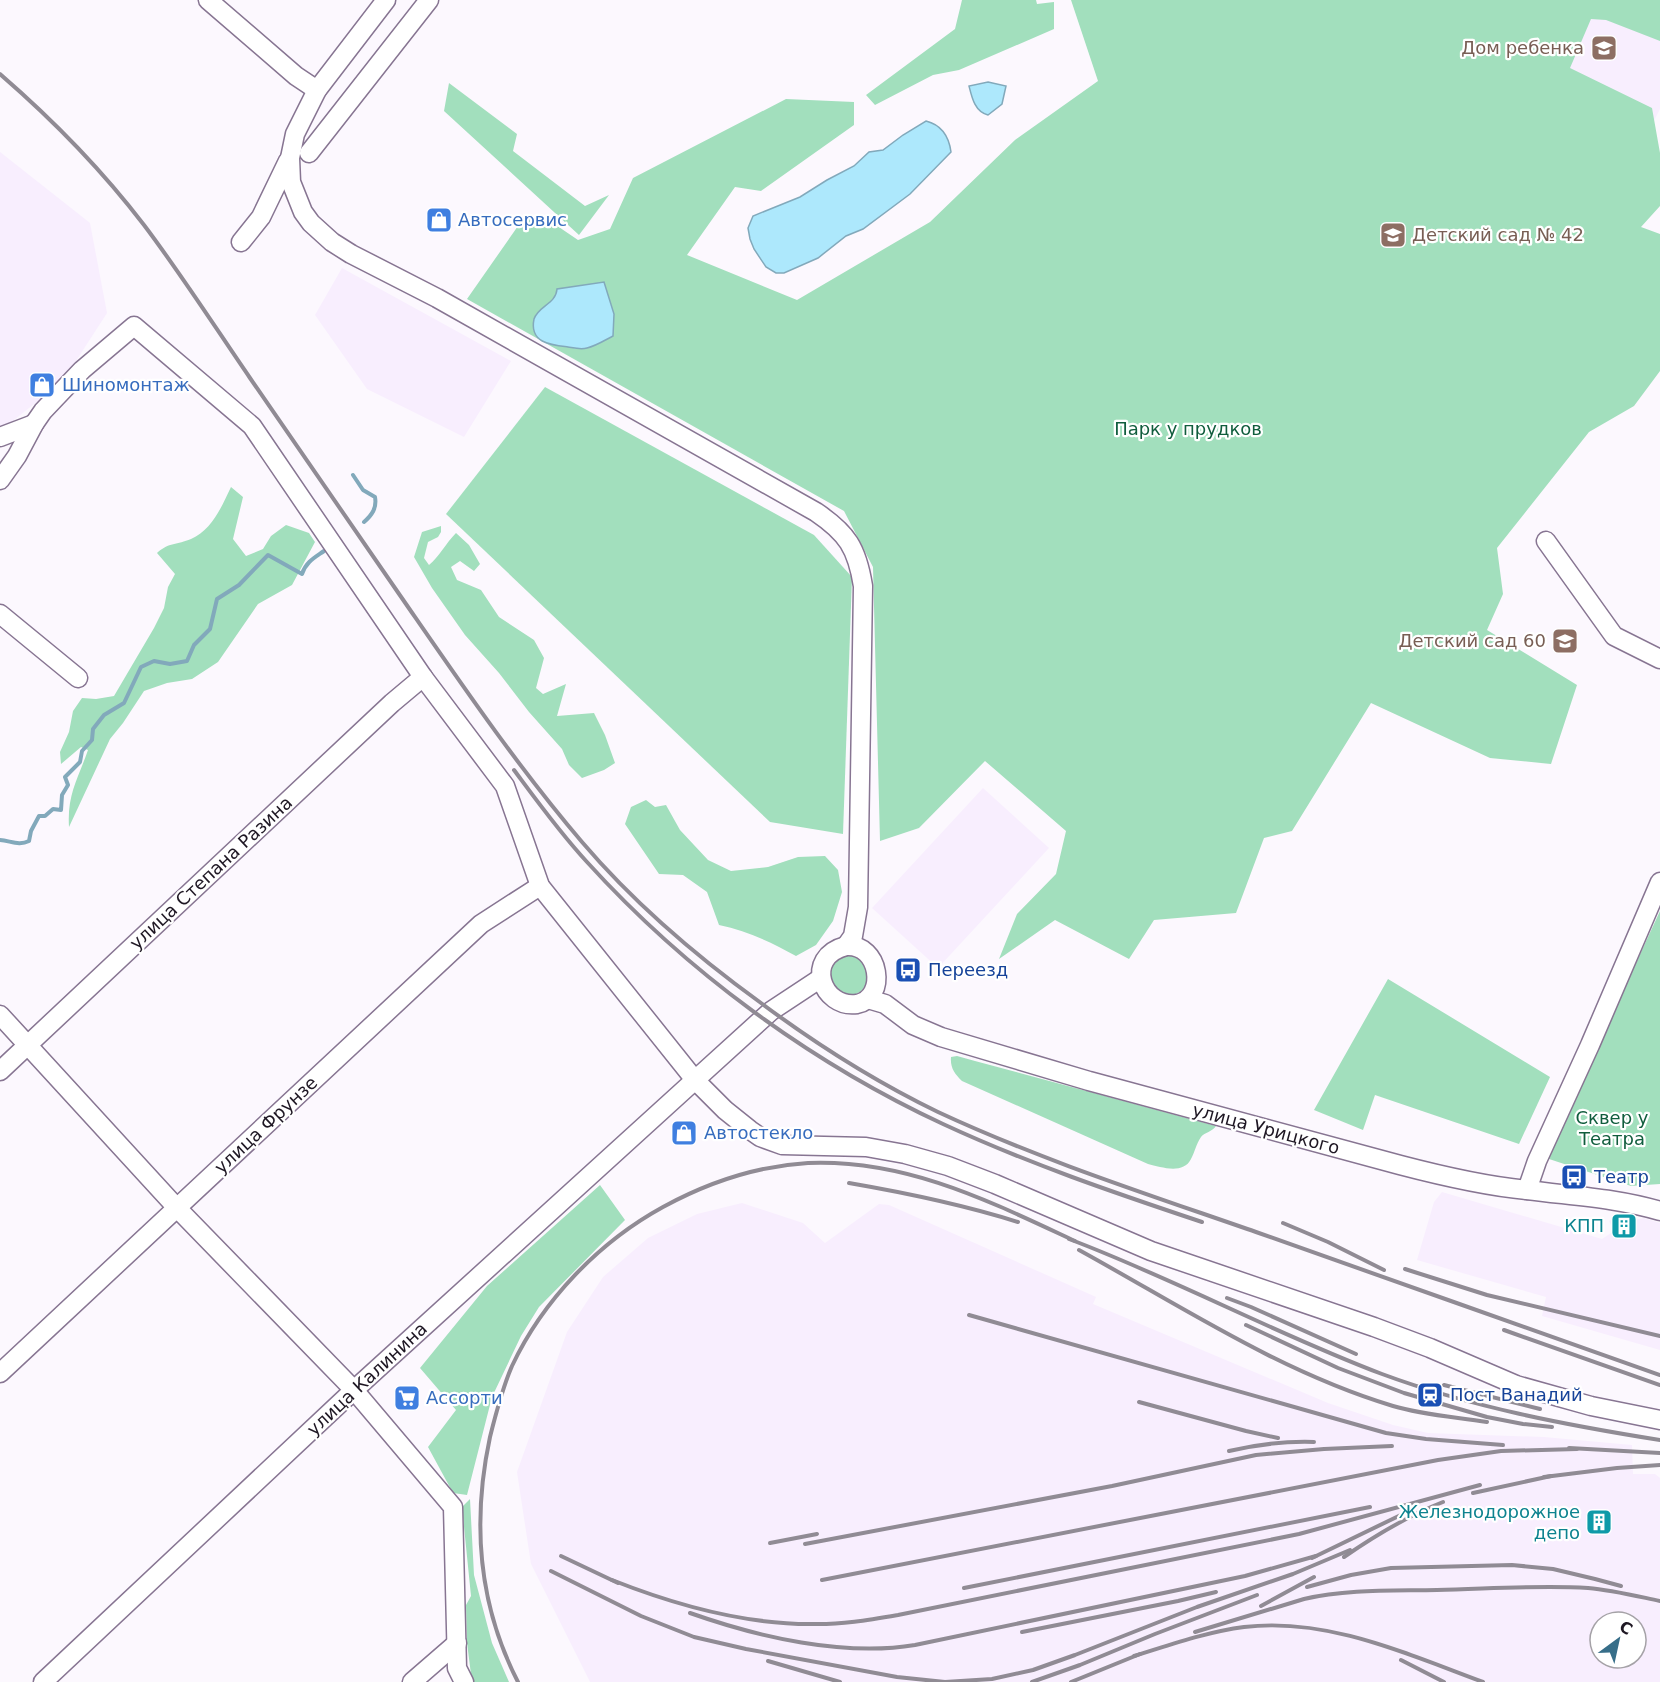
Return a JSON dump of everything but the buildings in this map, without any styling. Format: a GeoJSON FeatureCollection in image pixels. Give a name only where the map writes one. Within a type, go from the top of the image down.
{"type":"FeatureCollection","features":[{"type":"Feature","properties":{"kind":"street"},"geometry":{"type":"LineString","coordinates":[[208,0],[296,76],[316,90]]}},
{"type":"Feature","properties":{"kind":"street"},"geometry":{"type":"LineString","coordinates":[[386,0],[316,90],[295,134],[289,171],[303,212],[311,223],[332,242],[377,268],[437,298],[816,512],[838,528],[851,544],[863,586],[859,876],[858,907],[852,943]]}},
{"type":"Feature","properties":{"kind":"street"},"geometry":{"type":"LineString","coordinates":[[309,153],[429,0]]}},
{"type":"Feature","properties":{"kind":"street"},"geometry":{"type":"LineString","coordinates":[[242,242],[261,217],[290,158]]}},
{"type":"Feature","properties":{"kind":"street"},"geometry":{"type":"LineString","coordinates":[[0,480],[43,411],[82,369],[134,326],[252,426],[423,677],[505,786],[540,886],[695,1080],[737,1120],[760,1137],[782,1146],[866,1147],[905,1154],[948,1166],[1151,1251],[1374,1327],[1516,1385],[1591,1406],[1660,1420]]}},
{"type":"Feature","properties":{"kind":"street"},"geometry":{"type":"LineString","coordinates":[[0,437],[34,424]]}},
{"type":"Feature","properties":{"kind":"street"},"geometry":{"type":"LineString","coordinates":[[1546,541],[1614,636],[1660,659]]}},
{"type":"Feature","properties":{"kind":"street"},"geometry":{"type":"LineString","coordinates":[[0,614],[78,678]]}},
{"type":"Feature","properties":{"kind":"street","name":"улица Степана Разина"},"geometry":{"type":"LineString","coordinates":[[0,1071],[392,703],[423,677]]}},
{"type":"Feature","properties":{"kind":"street"},"geometry":{"type":"LineString","coordinates":[[1527,1190],[1537,1161],[1660,882]]}},
{"type":"Feature","properties":{"kind":"street","name":"улица Фрунзе"},"geometry":{"type":"LineString","coordinates":[[0,1373],[481,924],[540,886]]}},
{"type":"Feature","properties":{"kind":"street"},"geometry":{"type":"LineString","coordinates":[[852,943],[867,953],[874,963],[877,975],[876,996],[858,1004],[839,1002],[818,984],[825,958],[836,949],[852,943]]}},
{"type":"Feature","properties":{"kind":"street","name":"улица Калинина"},"geometry":{"type":"LineString","coordinates":[[43,1682],[354,1389],[771,1011],[818,984]]}},
{"type":"Feature","properties":{"kind":"street","name":"улица Урицкого"},"geometry":{"type":"LineString","coordinates":[[876,996],[913,1024],[941,1037],[1050,1070],[1435,1174],[1527,1190],[1625,1202],[1660,1211]]}},
{"type":"Feature","properties":{"kind":"street"},"geometry":{"type":"LineString","coordinates":[[0,1015],[177,1208],[354,1389],[453,1507],[458,1668],[464,1682]]}},
{"type":"Feature","properties":{"kind":"street"},"geometry":{"type":"LineString","coordinates":[[412,1682],[458,1643]]}},
{"type":"Feature","properties":{"kind":"shaded area","name":"Дом ребенка"},"geometry":{"type":"Polygon","coordinates":[[[1571,0],[1660,0],[1660,109],[1638,152],[1524,97],[1571,0]]]}},
{"type":"Feature","properties":{"kind":"shaded area"},"geometry":{"type":"Polygon","coordinates":[[[0,152],[90,223],[107,313],[63,381],[0,431],[0,152]]]}},
{"type":"Feature","properties":{"kind":"shaded area"},"geometry":{"type":"Polygon","coordinates":[[[342,268],[511,361],[464,437],[367,389],[315,315],[342,268]]]}},
{"type":"Feature","properties":{"kind":"shaded area"},"geometry":{"type":"Polygon","coordinates":[[[983,788],[1049,848],[938,968],[872,908],[983,788]]]}},
{"type":"Feature","properties":{"kind":"shaded area"},"geometry":{"type":"Polygon","coordinates":[[[1442,1192],[1602,1239],[1614,1231],[1609,1221],[1619,1216],[1626,1219],[1628,1216],[1644,1218],[1660,1223],[1660,1350],[1542,1316],[1546,1297],[1417,1260],[1434,1202],[1442,1192]]]}},
{"type":"Feature","properties":{"kind":"shaded area"},"geometry":{"type":"Polygon","coordinates":[[[742,1203],[803,1223],[825,1243],[879,1204],[889,1205],[1096,1297],[1093,1304],[1328,1403],[1393,1425],[1428,1433],[1544,1437],[1632,1445],[1633,1474],[1655,1474],[1660,1478],[1660,1682],[590,1682],[531,1564],[517,1472],[567,1332],[603,1277],[648,1238],[697,1214],[742,1203]]]}},
{"type":"Feature","properties":{"kind":"green space"},"geometry":{"type":"Polygon","coordinates":[[[962,0],[1036,0],[1037,4],[1054,2],[1054,29],[959,70],[933,75],[875,105],[866,95],[955,29],[962,0]]]}},
{"type":"Feature","properties":{"kind":"green space","name":"Парк у прудков"},"geometry":{"type":"Polygon","coordinates":[[[1071,0],[1660,0],[1660,41],[1606,20],[1591,19],[1570,68],[1652,108],[1660,153],[1660,206],[1641,227],[1660,234],[1660,371],[1634,406],[1589,432],[1497,548],[1503,594],[1487,630],[1577,685],[1551,764],[1490,758],[1371,703],[1292,831],[1264,838],[1236,913],[1154,920],[1129,959],[1055,920],[999,959],[1017,914],[1056,874],[1066,831],[985,761],[919,828],[880,841],[873,567],[844,511],[467,299],[525,216],[550,221],[578,240],[610,229],[633,178],[786,99],[854,102],[854,125],[761,191],[735,187],[687,255],[797,300],[930,222],[1015,140],[1098,81],[1071,0]]]}},
{"type":"Feature","properties":{"kind":"green space"},"geometry":{"type":"Polygon","coordinates":[[[449,83],[517,134],[513,151],[585,206],[609,195],[579,235],[444,111],[449,83]]]}},
{"type":"Feature","properties":{"kind":"green space"},"geometry":{"type":"Polygon","coordinates":[[[545,387],[814,535],[852,577],[843,834],[770,822],[446,514],[545,387]]]}},
{"type":"Feature","properties":{"kind":"green space"},"geometry":{"type":"Polygon","coordinates":[[[231,487],[243,497],[233,539],[246,556],[263,549],[271,536],[286,525],[309,533],[315,542],[292,585],[258,604],[218,662],[192,679],[167,683],[144,691],[110,739],[69,827],[71,796],[88,750],[81,747],[61,764],[60,752],[69,732],[73,711],[82,698],[96,699],[114,696],[164,608],[168,587],[175,574],[157,553],[169,545],[191,539],[205,530],[216,517],[231,487]]]}},
{"type":"Feature","properties":{"kind":"green space"},"geometry":{"type":"Polygon","coordinates":[[[441,526],[438,537],[428,542],[424,558],[429,565],[456,533],[469,545],[480,564],[474,571],[460,561],[451,567],[457,580],[481,590],[499,617],[534,640],[544,658],[536,688],[543,694],[566,684],[557,716],[594,713],[615,763],[604,770],[582,778],[569,765],[562,749],[465,635],[432,588],[414,557],[422,532],[441,526]]]}},
{"type":"Feature","properties":{"kind":"green space"},"geometry":{"type":"Polygon","coordinates":[[[646,800],[655,807],[666,805],[680,830],[708,860],[731,871],[768,867],[798,857],[825,856],[838,870],[842,892],[833,921],[816,945],[796,956],[759,938],[719,925],[707,892],[683,875],[659,874],[625,824],[631,807],[646,800]]]}},
{"type":"Feature","properties":{"kind":"green space","name":"Сквер у Театра"},"geometry":{"type":"Polygon","coordinates":[[[1660,911],[1660,1184],[1631,1186],[1546,1158],[1660,911]]]}},
{"type":"Feature","properties":{"kind":"green space"},"geometry":{"type":"Polygon","coordinates":[[[849,955],[863,961],[869,975],[863,989],[849,995],[835,989],[829,975],[835,961],[849,955]]]}},
{"type":"Feature","properties":{"kind":"green space"},"geometry":{"type":"Polygon","coordinates":[[[1388,979],[1550,1077],[1519,1144],[1375,1095],[1363,1130],[1314,1110],[1388,979]]]}},
{"type":"Feature","properties":{"kind":"green space"},"geometry":{"type":"Polygon","coordinates":[[[957,1056],[1216,1126],[1201,1137],[1191,1159],[1183,1167],[1171,1169],[1148,1164],[962,1081],[951,1064],[951,1057],[957,1056]]]}},
{"type":"Feature","properties":{"kind":"green space"},"geometry":{"type":"Polygon","coordinates":[[[600,1185],[625,1220],[539,1307],[521,1336],[492,1397],[467,1495],[453,1493],[428,1447],[456,1410],[420,1368],[487,1286],[600,1185]]]}},
{"type":"Feature","properties":{"kind":"green space"},"geometry":{"type":"Polygon","coordinates":[[[470,1499],[474,1575],[492,1643],[509,1682],[472,1682],[467,1643],[466,1605],[471,1596],[462,1507],[470,1499]]]}},
{"type":"Feature","properties":{"kind":"water"},"geometry":{"type":"Polygon","coordinates":[[[988,82],[1006,86],[1002,104],[988,115],[977,108],[969,86],[988,82]]]}},
{"type":"Feature","properties":{"kind":"water"},"geometry":{"type":"Polygon","coordinates":[[[926,121],[936,125],[944,132],[951,152],[910,194],[863,229],[846,236],[818,258],[784,273],[776,273],[766,267],[750,239],[748,228],[753,216],[800,197],[854,166],[869,152],[883,150],[926,121]]]}},
{"type":"Feature","properties":{"kind":"water"},"geometry":{"type":"Polygon","coordinates":[[[604,282],[614,314],[613,336],[594,346],[582,349],[548,344],[538,338],[533,327],[534,319],[539,311],[554,298],[557,289],[604,282]]]}},
{"type":"Feature","properties":{"kind":"waterway"},"geometry":{"type":"LineString","coordinates":[[353,475],[363,490],[375,497],[373,511],[364,522]]}},
{"type":"Feature","properties":{"kind":"waterway"},"geometry":{"type":"LineString","coordinates":[[0,840],[18,843],[29,841],[31,831],[39,816],[45,816],[53,809],[61,810],[62,795],[68,785],[65,777],[80,762],[82,751],[92,740],[93,729],[104,715],[124,703],[141,667],[154,661],[170,664],[187,661],[194,645],[210,629],[217,599],[239,585],[268,555],[302,574],[308,563],[324,551]]}},
{"type":"Feature","properties":{"kind":"railway"},"geometry":{"type":"LineString","coordinates":[[0,74],[76,146],[144,225],[185,281],[469,695],[558,814],[602,865],[644,907],[713,967],[847,1062],[938,1112],[1016,1146],[1660,1375]]}},
{"type":"Feature","properties":{"kind":"railway"},"geometry":{"type":"LineString","coordinates":[[514,770],[567,840],[625,902],[708,976],[752,1011],[798,1043],[845,1072],[943,1124],[1071,1177],[1202,1222]]}},
{"type":"Feature","properties":{"kind":"railway"},"geometry":{"type":"LineString","coordinates":[[518,1682],[494,1623],[482,1562],[481,1500],[490,1437],[512,1366],[540,1318],[575,1275],[617,1237],[663,1207],[715,1183],[751,1172],[808,1163],[844,1164],[913,1175],[1011,1211],[1075,1241]]}},
{"type":"Feature","properties":{"kind":"railway"},"geometry":{"type":"LineString","coordinates":[[849,1183],[934,1200],[1018,1222]]}},
{"type":"Feature","properties":{"kind":"railway"},"geometry":{"type":"LineString","coordinates":[[1283,1223],[1384,1270]]}},
{"type":"Feature","properties":{"kind":"railway"},"geometry":{"type":"LineString","coordinates":[[1069,1239],[1148,1271],[1342,1358],[1416,1386],[1519,1414],[1660,1440]]}},
{"type":"Feature","properties":{"kind":"railway"},"geometry":{"type":"LineString","coordinates":[[1079,1250],[1232,1336],[1351,1392],[1404,1409],[1487,1422]]}},
{"type":"Feature","properties":{"kind":"railway"},"geometry":{"type":"LineString","coordinates":[[1405,1269],[1487,1295],[1660,1336]]}},
{"type":"Feature","properties":{"kind":"railway"},"geometry":{"type":"LineString","coordinates":[[1227,1298],[1356,1354]]}},
{"type":"Feature","properties":{"kind":"railway"},"geometry":{"type":"LineString","coordinates":[[969,1315],[1386,1433],[1426,1439],[1503,1445]]}},
{"type":"Feature","properties":{"kind":"railway"},"geometry":{"type":"LineString","coordinates":[[1246,1325],[1338,1368],[1404,1393],[1487,1417],[1552,1427]]}},
{"type":"Feature","properties":{"kind":"railway"},"geometry":{"type":"LineString","coordinates":[[1504,1330],[1660,1385]]}},
{"type":"Feature","properties":{"kind":"railway"},"geometry":{"type":"LineString","coordinates":[[1444,1385],[1540,1409]]}},
{"type":"Feature","properties":{"kind":"railway"},"geometry":{"type":"LineString","coordinates":[[1139,1402],[1278,1438]]}},
{"type":"Feature","properties":{"kind":"railway"},"geometry":{"type":"LineString","coordinates":[[1229,1451],[1251,1446],[1314,1442]]}},
{"type":"Feature","properties":{"kind":"railway"},"geometry":{"type":"LineString","coordinates":[[805,1544],[1112,1486],[1256,1455],[1392,1446]]}},
{"type":"Feature","properties":{"kind":"railway"},"geometry":{"type":"LineString","coordinates":[[1569,1448],[1660,1453]]}},
{"type":"Feature","properties":{"kind":"railway"},"geometry":{"type":"LineString","coordinates":[[822,1580],[1438,1460],[1501,1451],[1577,1449]]}},
{"type":"Feature","properties":{"kind":"railway"},"geometry":{"type":"LineString","coordinates":[[1544,1477],[1660,1465]]}},
{"type":"Feature","properties":{"kind":"railway"},"geometry":{"type":"LineString","coordinates":[[1473,1493],[1551,1476]]}},
{"type":"Feature","properties":{"kind":"railway"},"geometry":{"type":"LineString","coordinates":[[612,1580],[685,1605],[735,1617],[785,1623],[854,1622],[1299,1534],[1480,1485]]}},
{"type":"Feature","properties":{"kind":"railway"},"geometry":{"type":"LineString","coordinates":[[1344,1557],[1392,1526],[1443,1502]]}},
{"type":"Feature","properties":{"kind":"railway"},"geometry":{"type":"LineString","coordinates":[[964,1588],[1370,1507]]}},
{"type":"Feature","properties":{"kind":"railway"},"geometry":{"type":"LineString","coordinates":[[1312,1558],[1407,1512]]}},
{"type":"Feature","properties":{"kind":"railway"},"geometry":{"type":"LineString","coordinates":[[770,1543],[817,1534]]}},
{"type":"Feature","properties":{"kind":"railway"},"geometry":{"type":"LineString","coordinates":[[551,1571],[641,1616],[694,1637],[897,1677],[945,1682],[992,1679],[1033,1670],[1197,1607],[1293,1574],[1350,1550]]}},
{"type":"Feature","properties":{"kind":"railway"},"geometry":{"type":"LineString","coordinates":[[561,1556],[618,1583]]}},
{"type":"Feature","properties":{"kind":"railway"},"geometry":{"type":"LineString","coordinates":[[690,1613],[772,1637],[831,1646],[888,1648],[915,1645],[1245,1576],[1316,1556]]}},
{"type":"Feature","properties":{"kind":"railway"},"geometry":{"type":"LineString","coordinates":[[1307,1587],[1351,1575],[1391,1568],[1512,1565],[1553,1569],[1621,1586]]}},
{"type":"Feature","properties":{"kind":"railway"},"geometry":{"type":"LineString","coordinates":[[1261,1606],[1314,1577]]}},
{"type":"Feature","properties":{"kind":"railway"},"geometry":{"type":"LineString","coordinates":[[1195,1632],[1304,1599],[1353,1592],[1569,1587],[1606,1590],[1660,1601]]}},
{"type":"Feature","properties":{"kind":"railway"},"geometry":{"type":"LineString","coordinates":[[1022,1632],[1216,1592]]}},
{"type":"Feature","properties":{"kind":"railway"},"geometry":{"type":"LineString","coordinates":[[1032,1682],[1257,1595]]}},
{"type":"Feature","properties":{"kind":"railway"},"geometry":{"type":"LineString","coordinates":[[1134,1656],[1230,1629],[1275,1625],[1306,1627],[1366,1640],[1483,1682]]}},
{"type":"Feature","properties":{"kind":"railway"},"geometry":{"type":"LineString","coordinates":[[1071,1682],[1140,1654]]}},
{"type":"Feature","properties":{"kind":"railway"},"geometry":{"type":"LineString","coordinates":[[1401,1660],[1444,1682]]}},
{"type":"Feature","properties":{"kind":"railway"},"geometry":{"type":"LineString","coordinates":[[768,1661],[840,1682]]}},
{"type":"Feature","properties":{"kind":"place","name":"Дом ребенка"},"geometry":{"type":"Point","coordinates":[1604,48]}},
{"type":"Feature","properties":{"kind":"place","name":"Автосервис"},"geometry":{"type":"Point","coordinates":[439,220]}},
{"type":"Feature","properties":{"kind":"place","name":"Детский сад № 42"},"geometry":{"type":"Point","coordinates":[1393,235]}},
{"type":"Feature","properties":{"kind":"place","name":"Шиномонтаж"},"geometry":{"type":"Point","coordinates":[42,385]}},
{"type":"Feature","properties":{"kind":"place","name":"Детский сад 60"},"geometry":{"type":"Point","coordinates":[1565,641]}},
{"type":"Feature","properties":{"kind":"place","name":"Переезд"},"geometry":{"type":"Point","coordinates":[908,970]}},
{"type":"Feature","properties":{"kind":"place","name":"Автостекло"},"geometry":{"type":"Point","coordinates":[684,1133]}},
{"type":"Feature","properties":{"kind":"place","name":"Театр"},"geometry":{"type":"Point","coordinates":[1574,1177]}},
{"type":"Feature","properties":{"kind":"place","name":"КПП"},"geometry":{"type":"Point","coordinates":[1624,1226]}},
{"type":"Feature","properties":{"kind":"place","name":"Пост Ванадий"},"geometry":{"type":"Point","coordinates":[1430,1395]}},
{"type":"Feature","properties":{"kind":"place","name":"Ассорти"},"geometry":{"type":"Point","coordinates":[407,1398]}},
{"type":"Feature","properties":{"kind":"place","name":"Железнодорожное депо"},"geometry":{"type":"Point","coordinates":[1599,1522]}}]}
